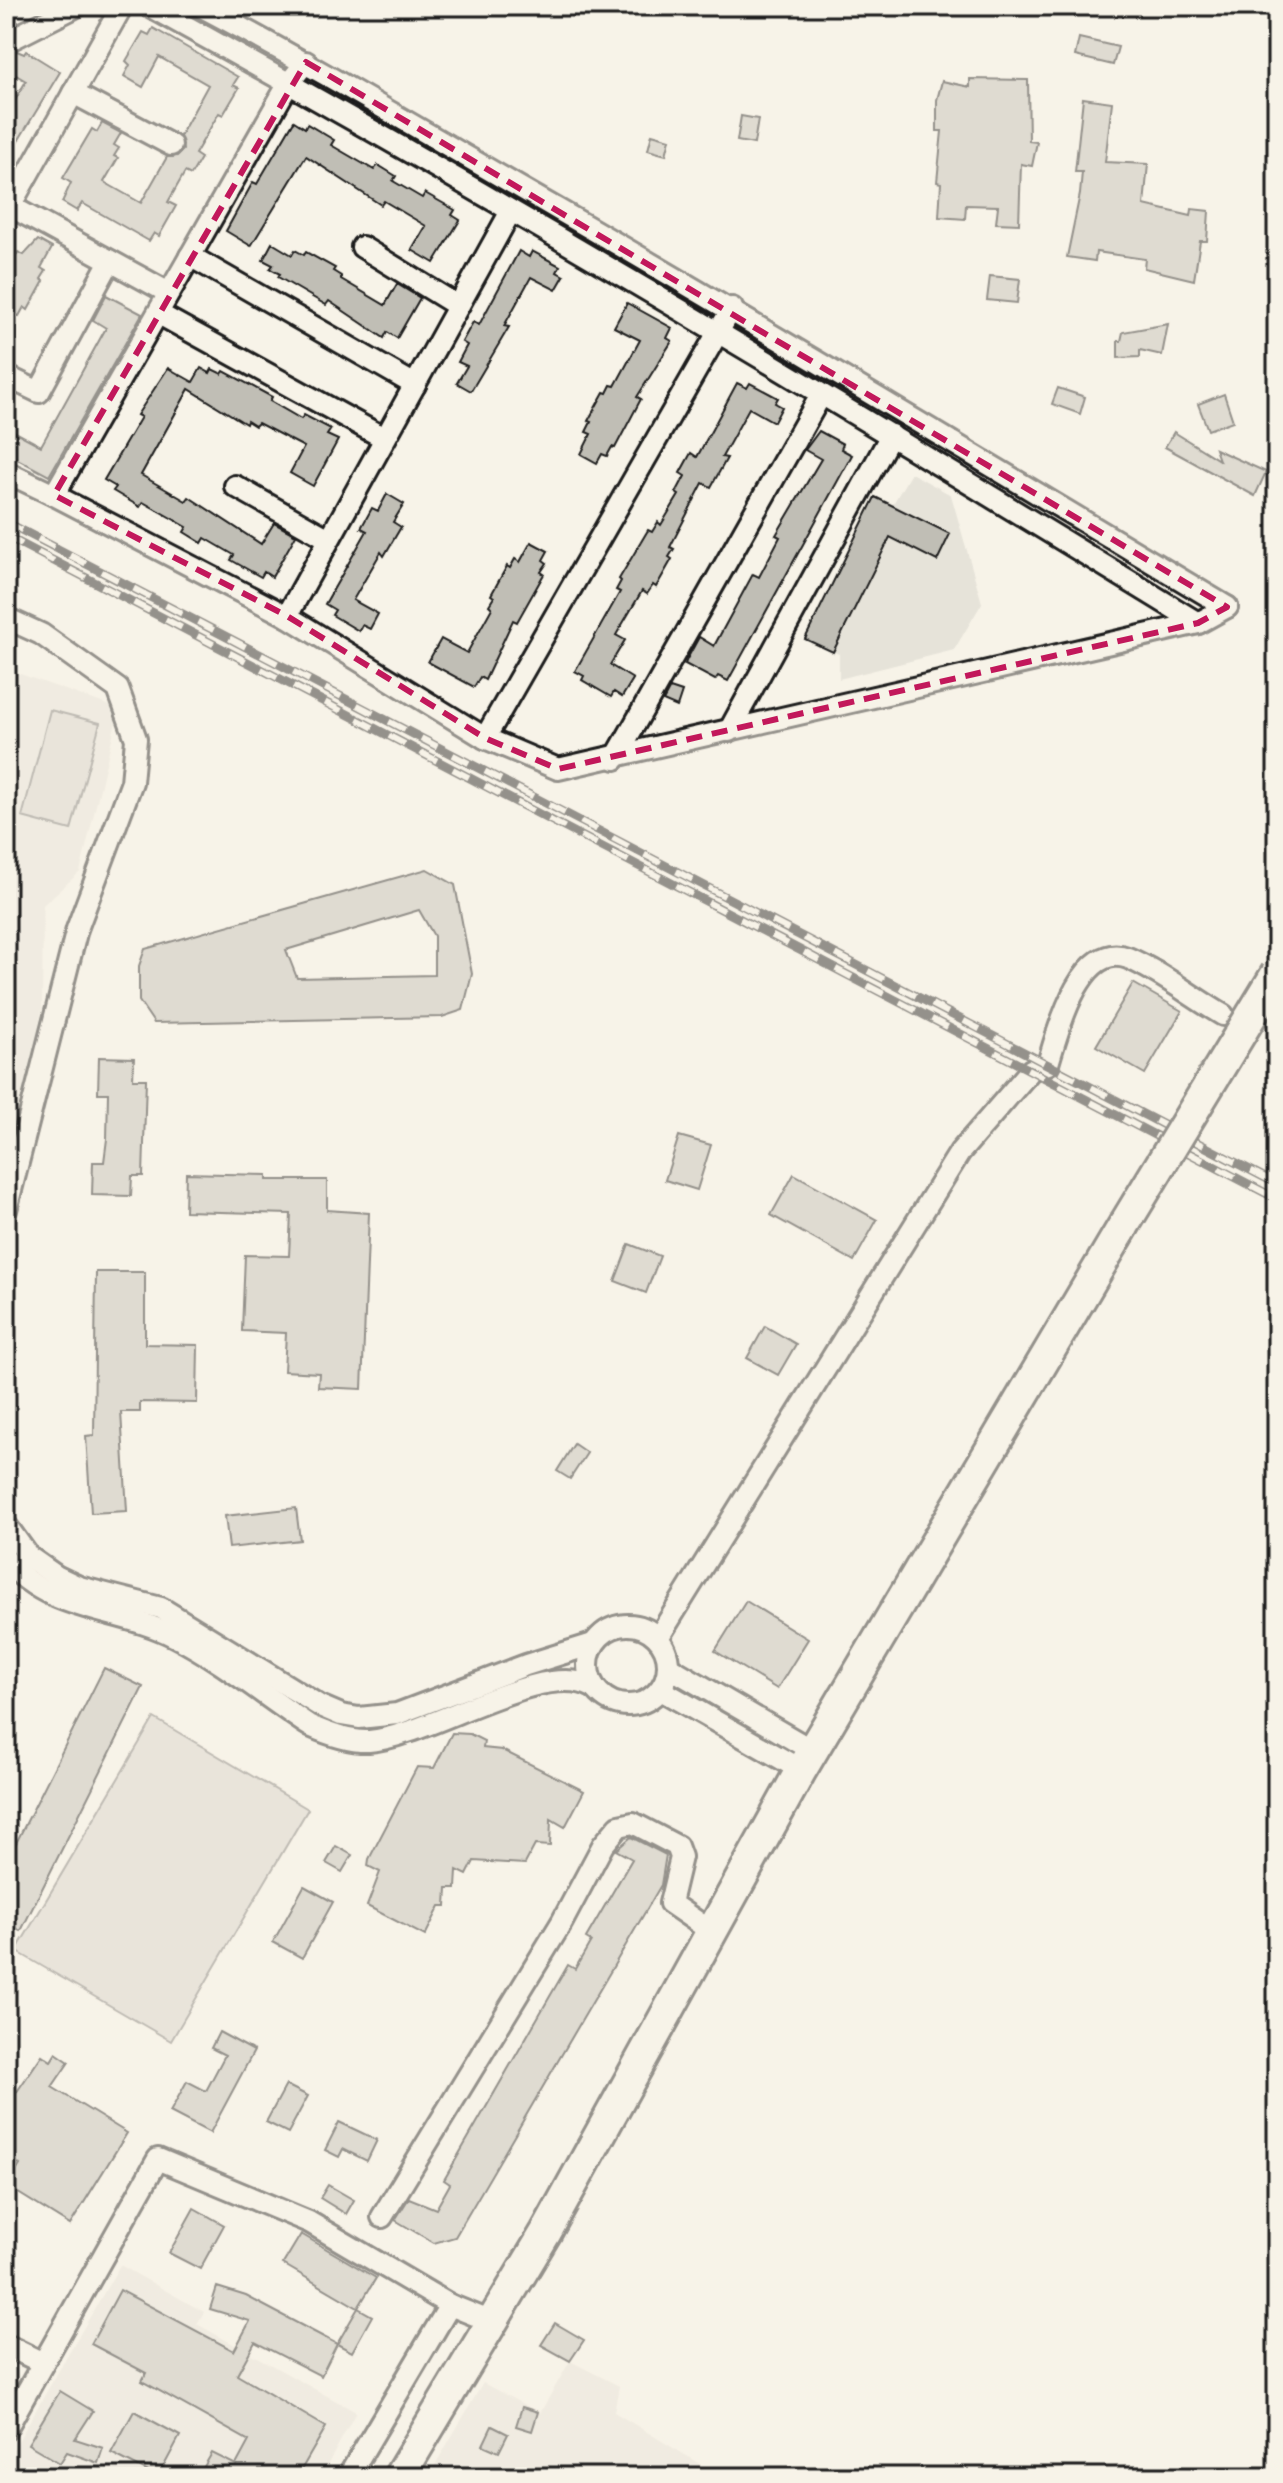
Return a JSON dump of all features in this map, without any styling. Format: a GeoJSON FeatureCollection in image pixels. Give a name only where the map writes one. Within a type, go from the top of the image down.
{"type":"FeatureCollection","features":[{"type":"Feature","properties":{"kind":"main road"},"geometry":{"type":"LineString","coordinates":[[399,2477],[546,2232],[807,1761],[1277,973]]}},
{"type":"Feature","properties":{"kind":"street"},"geometry":{"type":"LineString","coordinates":[[6,42],[77,6]]}},
{"type":"Feature","properties":{"kind":"street"},"geometry":{"type":"LineString","coordinates":[[122,6],[8,209],[169,293]]}},
{"type":"Feature","properties":{"kind":"street"},"geometry":{"type":"LineString","coordinates":[[149,6],[511,211],[891,435],[1198,623]]}},
{"type":"Feature","properties":{"kind":"street"},"geometry":{"type":"LineString","coordinates":[[6,472],[287,616],[485,738],[558,769],[615,759],[1198,623],[1227,607],[843,379],[732,308],[306,62],[200,6]]}},
{"type":"Feature","properties":{"kind":"street"},"geometry":{"type":"LineString","coordinates":[[54,495],[289,83],[306,62]]}},
{"type":"Feature","properties":{"kind":"street"},"geometry":{"type":"LineString","coordinates":[[73,93],[171,145]]}},
{"type":"Feature","properties":{"kind":"street"},"geometry":{"type":"LineString","coordinates":[[287,616],[511,211]]}},
{"type":"Feature","properties":{"kind":"street"},"geometry":{"type":"LineString","coordinates":[[362,247],[458,306]]}},
{"type":"Feature","properties":{"kind":"street"},"geometry":{"type":"LineString","coordinates":[[190,256],[415,385]]}},
{"type":"Feature","properties":{"kind":"street"},"geometry":{"type":"LineString","coordinates":[[6,376],[39,392],[110,261]]}},
{"type":"Feature","properties":{"kind":"street"},"geometry":{"type":"LineString","coordinates":[[485,738],[732,308]]}},
{"type":"Feature","properties":{"kind":"street"},"geometry":{"type":"LineString","coordinates":[[159,314],[384,438]]}},
{"type":"Feature","properties":{"kind":"street"},"geometry":{"type":"LineString","coordinates":[[615,759],[821,395]]}},
{"type":"Feature","properties":{"kind":"street"},"geometry":{"type":"LineString","coordinates":[[729,731],[891,435]]}},
{"type":"Feature","properties":{"kind":"street"},"geometry":{"type":"LineString","coordinates":[[962,479],[981,460]]}},
{"type":"Feature","properties":{"kind":"street"},"geometry":{"type":"LineString","coordinates":[[235,486],[329,539]]}},
{"type":"Feature","properties":{"kind":"street"},"geometry":{"type":"LineString","coordinates":[[6,618],[41,634],[118,689],[136,739],[132,782],[77,929],[6,1210]]}},
{"type":"Feature","properties":{"kind":"street"},"geometry":{"type":"LineString","coordinates":[[658,1638],[960,1152],[1031,1070],[1048,1064],[1063,1014],[1087,970],[1101,959],[1128,958],[1223,1015]]}},
{"type":"Feature","properties":{"kind":"street"},"geometry":{"type":"LineString","coordinates":[[6,1525],[17,1563],[30,1585],[64,1603],[140,1623],[176,1637],[310,1726],[349,1739],[370,1741],[395,1735],[540,1684],[581,1680],[613,1703],[626,1706],[651,1699],[661,1690],[669,1667]]}},
{"type":"Feature","properties":{"kind":"street"},"geometry":{"type":"LineString","coordinates":[[17,1563],[79,1587],[140,1600],[180,1617],[341,1715],[377,1717],[397,1714],[526,1665],[593,1644],[602,1635],[624,1625],[637,1626],[658,1638],[669,1667],[807,1761]]}},
{"type":"Feature","properties":{"kind":"street"},"geometry":{"type":"LineString","coordinates":[[6,1591],[17,1563]]}},
{"type":"Feature","properties":{"kind":"street"},"geometry":{"type":"LineString","coordinates":[[593,1644],[587,1665],[593,1687]]}},
{"type":"Feature","properties":{"kind":"street"},"geometry":{"type":"LineString","coordinates":[[661,1690],[807,1761]]}},
{"type":"Feature","properties":{"kind":"street"},"geometry":{"type":"LineString","coordinates":[[382,2217],[562,1922],[603,1845],[619,1826],[633,1823],[677,1846],[681,1857],[670,1903],[712,1932]]}},
{"type":"Feature","properties":{"kind":"street"},"geometry":{"type":"LineString","coordinates":[[6,2429],[158,2159],[309,2222],[450,2305],[492,2322]]}},
{"type":"Feature","properties":{"kind":"street"},"geometry":{"type":"LineString","coordinates":[[348,2477],[450,2305]]}},
{"type":"Feature","properties":{"kind":"street"},"geometry":{"type":"LineString","coordinates":[[6,2345],[43,2363]]}},
{"type":"Feature","properties":{"kind":"highlighted area"},"geometry":{"type":"Polygon","coordinates":[[[306,62],[1227,607],[1198,623],[558,769],[485,738],[287,616],[54,495],[306,62]]]}},
{"type":"Feature","properties":{"kind":"shaded area"},"geometry":{"type":"Polygon","coordinates":[[[911,473],[951,495],[982,603],[954,650],[839,679],[839,654],[812,643],[911,473]]]}},
{"type":"Feature","properties":{"kind":"shaded area"},"geometry":{"type":"Polygon","coordinates":[[[6,669],[119,709],[80,872],[43,905],[42,1010],[10,1177],[6,1179],[6,669]]]}},
{"type":"Feature","properties":{"kind":"shaded area"},"geometry":{"type":"Polygon","coordinates":[[[50,710],[100,723],[71,830],[22,817],[50,710]]]}},
{"type":"Feature","properties":{"kind":"shaded area"},"geometry":{"type":"Polygon","coordinates":[[[154,1718],[308,1809],[171,2041],[16,1951],[154,1718]]]}},
{"type":"Feature","properties":{"kind":"shaded area"},"geometry":{"type":"Polygon","coordinates":[[[120,2265],[204,2312],[197,2324],[356,2412],[321,2477],[6,2477],[6,2462],[120,2265]]]}},
{"type":"Feature","properties":{"kind":"shaded area"},"geometry":{"type":"Polygon","coordinates":[[[570,2361],[619,2386],[614,2412],[721,2477],[428,2477],[483,2383],[540,2413],[570,2361]]]}},
{"type":"Feature","properties":{"kind":"building"},"geometry":{"type":"Polygon","coordinates":[[[153,28],[238,77],[233,85],[239,88],[223,115],[219,113],[195,154],[201,158],[191,175],[185,172],[168,202],[176,206],[159,236],[154,233],[149,241],[82,203],[77,211],[62,202],[71,183],[63,178],[92,129],[97,132],[102,123],[121,133],[114,145],[119,148],[114,156],[118,158],[104,182],[141,203],[167,157],[177,156],[183,150],[180,136],[208,85],[159,57],[143,87],[124,76],[130,65],[126,61],[143,32],[149,35],[153,28]]]}},
{"type":"Feature","properties":{"kind":"building"},"geometry":{"type":"Polygon","coordinates":[[[1079,38],[1118,47],[1113,65],[1075,56],[1079,38]]]}},
{"type":"Feature","properties":{"kind":"building"},"geometry":{"type":"Polygon","coordinates":[[[17,51],[24,54],[26,51],[60,72],[6,161],[6,116],[26,81],[6,69],[10,54],[17,51]]]}},
{"type":"Feature","properties":{"kind":"building"},"geometry":{"type":"Polygon","coordinates":[[[970,79],[1028,80],[1029,141],[1037,142],[1032,166],[1021,164],[1019,224],[996,223],[998,206],[966,205],[965,219],[939,217],[941,183],[937,182],[942,131],[937,131],[937,100],[942,81],[970,87],[970,79]]]}},
{"type":"Feature","properties":{"kind":"building"},"geometry":{"type":"Polygon","coordinates":[[[1083,98],[1112,102],[1105,162],[1148,164],[1144,205],[1191,216],[1192,209],[1209,211],[1207,241],[1200,241],[1194,280],[1144,268],[1145,259],[1096,252],[1095,261],[1067,257],[1080,194],[1082,172],[1075,172],[1083,98]]]}},
{"type":"Feature","properties":{"kind":"building"},"geometry":{"type":"Polygon","coordinates":[[[741,116],[758,119],[754,144],[737,141],[741,116]]]}},
{"type":"Feature","properties":{"kind":"building"},"geometry":{"type":"Polygon","coordinates":[[[294,121],[305,128],[307,124],[334,140],[331,145],[374,170],[378,165],[396,176],[393,181],[422,198],[425,193],[455,210],[452,215],[460,220],[434,263],[412,250],[426,226],[384,201],[381,205],[306,156],[251,246],[226,231],[253,182],[257,184],[294,121]]]}},
{"type":"Feature","properties":{"kind":"building"},"geometry":{"type":"Polygon","coordinates":[[[652,134],[670,139],[666,155],[648,150],[652,134]]]}},
{"type":"Feature","properties":{"kind":"building"},"geometry":{"type":"Polygon","coordinates":[[[38,240],[52,248],[41,268],[46,271],[41,279],[44,281],[28,310],[24,307],[19,316],[6,313],[6,273],[18,252],[24,255],[38,240]]]}},
{"type":"Feature","properties":{"kind":"building"},"geometry":{"type":"Polygon","coordinates":[[[272,243],[292,255],[295,250],[304,255],[306,252],[335,268],[333,271],[341,279],[385,305],[397,284],[420,298],[397,338],[387,332],[384,338],[329,301],[326,305],[278,277],[280,274],[270,269],[273,265],[263,260],[272,243]]]}},
{"type":"Feature","properties":{"kind":"building"},"geometry":{"type":"Polygon","coordinates":[[[519,251],[529,257],[532,251],[560,266],[557,272],[564,276],[556,290],[531,277],[504,326],[509,327],[471,391],[457,383],[467,366],[458,362],[467,345],[462,342],[473,322],[479,325],[519,251]]]}},
{"type":"Feature","properties":{"kind":"building"},"geometry":{"type":"Polygon","coordinates":[[[990,276],[1020,279],[1017,303],[987,300],[990,276]]]}},
{"type":"Feature","properties":{"kind":"building"},"geometry":{"type":"Polygon","coordinates":[[[106,295],[142,314],[49,476],[6,453],[6,427],[41,446],[106,328],[93,320],[106,295]]]}},
{"type":"Feature","properties":{"kind":"building"},"geometry":{"type":"Polygon","coordinates":[[[627,303],[672,328],[667,338],[672,341],[637,397],[641,399],[615,448],[612,447],[607,456],[602,454],[597,463],[581,454],[591,434],[586,432],[591,422],[588,421],[604,392],[607,393],[611,385],[615,386],[640,340],[614,327],[627,303]]]}},
{"type":"Feature","properties":{"kind":"building"},"geometry":{"type":"Polygon","coordinates":[[[1168,324],[1162,355],[1140,350],[1140,357],[1118,358],[1118,341],[1121,341],[1123,332],[1168,324]]]}},
{"type":"Feature","properties":{"kind":"building"},"geometry":{"type":"Polygon","coordinates":[[[168,368],[193,382],[201,368],[210,373],[212,369],[222,374],[224,371],[272,397],[270,401],[301,419],[304,415],[331,429],[327,435],[338,440],[313,486],[290,473],[304,447],[258,423],[255,426],[247,421],[246,424],[189,389],[141,475],[186,501],[189,497],[261,544],[274,523],[296,535],[272,577],[264,572],[261,577],[231,560],[234,555],[205,538],[202,543],[184,532],[187,527],[143,502],[140,507],[113,491],[116,487],[104,480],[141,417],[137,415],[168,368]]]}},
{"type":"Feature","properties":{"kind":"building"},"geometry":{"type":"Polygon","coordinates":[[[737,383],[747,388],[750,383],[778,398],[775,403],[782,407],[774,422],[749,408],[722,457],[727,458],[711,487],[703,483],[670,547],[674,549],[669,557],[672,559],[656,587],[653,585],[647,594],[642,591],[616,635],[625,640],[610,665],[633,679],[622,697],[614,692],[611,697],[582,680],[584,676],[575,671],[620,592],[616,590],[621,581],[619,579],[648,530],[652,532],[658,522],[661,525],[679,495],[676,493],[685,476],[680,473],[691,453],[697,457],[737,383]]]}},
{"type":"Feature","properties":{"kind":"building"},"geometry":{"type":"Polygon","coordinates":[[[1058,388],[1085,397],[1080,414],[1052,404],[1058,388]]]}},
{"type":"Feature","properties":{"kind":"building"},"geometry":{"type":"Polygon","coordinates":[[[1224,394],[1233,421],[1208,430],[1198,404],[1224,394]]]}},
{"type":"Feature","properties":{"kind":"building"},"geometry":{"type":"Polygon","coordinates":[[[819,431],[843,444],[841,449],[852,455],[728,681],[718,676],[715,680],[685,664],[687,659],[699,637],[714,646],[753,574],[759,577],[780,537],[776,535],[821,459],[805,450],[819,431]]]}},
{"type":"Feature","properties":{"kind":"building"},"geometry":{"type":"Polygon","coordinates":[[[1174,432],[1219,460],[1215,449],[1266,472],[1255,496],[1165,447],[1174,432]]]}},
{"type":"Feature","properties":{"kind":"building"},"geometry":{"type":"Polygon","coordinates":[[[387,494],[404,504],[393,522],[401,527],[384,556],[381,552],[353,600],[378,614],[370,629],[362,625],[359,631],[332,615],[335,610],[325,604],[367,531],[361,528],[372,508],[378,511],[387,494]]]}},
{"type":"Feature","properties":{"kind":"building"},"geometry":{"type":"Polygon","coordinates":[[[875,497],[950,534],[937,561],[890,537],[833,652],[805,639],[875,497]]]}},
{"type":"Feature","properties":{"kind":"building"},"geometry":{"type":"Polygon","coordinates":[[[531,542],[548,551],[543,560],[547,563],[541,572],[544,574],[517,622],[513,620],[485,680],[480,677],[474,687],[428,662],[441,639],[467,653],[492,608],[489,605],[494,597],[491,595],[507,566],[510,568],[515,559],[520,562],[531,542]]]}},
{"type":"Feature","properties":{"kind":"building"},"geometry":{"type":"Polygon","coordinates":[[[670,688],[682,692],[677,707],[663,701],[670,688]]]}},
{"type":"Feature","properties":{"kind":"building"},"geometry":{"type":"Polygon","coordinates":[[[427,869],[455,885],[472,974],[463,1010],[442,1017],[154,1023],[139,1001],[139,966],[145,949],[427,869]],[[419,910],[286,950],[297,978],[434,975],[434,936],[419,910]]]}},
{"type":"Feature","properties":{"kind":"building"},"geometry":{"type":"Polygon","coordinates":[[[1133,983],[1182,1011],[1145,1074],[1096,1046],[1133,983]]]}},
{"type":"Feature","properties":{"kind":"building"},"geometry":{"type":"Polygon","coordinates":[[[99,1057],[134,1058],[133,1079],[146,1079],[143,1176],[132,1176],[131,1196],[92,1195],[93,1162],[104,1162],[107,1139],[108,1093],[98,1093],[99,1057]]]}},
{"type":"Feature","properties":{"kind":"building"},"geometry":{"type":"Polygon","coordinates":[[[679,1136],[711,1145],[697,1190],[665,1180],[679,1136]]]}},
{"type":"Feature","properties":{"kind":"building"},"geometry":{"type":"Polygon","coordinates":[[[186,1173],[267,1175],[267,1180],[327,1180],[327,1210],[369,1213],[362,1389],[318,1387],[319,1373],[284,1371],[286,1333],[242,1331],[245,1255],[289,1256],[291,1214],[185,1211],[186,1173]]]}},
{"type":"Feature","properties":{"kind":"building"},"geometry":{"type":"Polygon","coordinates":[[[794,1174],[877,1220],[854,1261],[771,1215],[794,1174]]]}},
{"type":"Feature","properties":{"kind":"building"},"geometry":{"type":"Polygon","coordinates":[[[629,1244],[660,1256],[646,1293],[615,1281],[629,1244]]]}},
{"type":"Feature","properties":{"kind":"building"},"geometry":{"type":"Polygon","coordinates":[[[96,1272],[145,1272],[145,1344],[198,1345],[197,1403],[140,1402],[140,1412],[121,1412],[127,1511],[91,1513],[86,1436],[94,1435],[96,1272]]]}},
{"type":"Feature","properties":{"kind":"building"},"geometry":{"type":"Polygon","coordinates":[[[765,1326],[796,1344],[778,1375],[747,1358],[765,1326]]]}},
{"type":"Feature","properties":{"kind":"building"},"geometry":{"type":"Polygon","coordinates":[[[574,1444],[587,1453],[570,1479],[557,1471],[574,1444]]]}},
{"type":"Feature","properties":{"kind":"building"},"geometry":{"type":"Polygon","coordinates":[[[296,1508],[300,1540],[229,1548],[225,1516],[296,1508]]]}},
{"type":"Feature","properties":{"kind":"building"},"geometry":{"type":"Polygon","coordinates":[[[746,1601],[808,1639],[777,1689],[715,1651],[746,1601]]]}},
{"type":"Feature","properties":{"kind":"building"},"geometry":{"type":"Polygon","coordinates":[[[104,1668],[143,1687],[21,1931],[6,1924],[6,1863],[104,1668]]]}},
{"type":"Feature","properties":{"kind":"building"},"geometry":{"type":"Polygon","coordinates":[[[452,1733],[470,1734],[484,1741],[483,1748],[502,1750],[584,1791],[565,1827],[551,1819],[550,1846],[535,1845],[525,1864],[474,1861],[467,1875],[457,1870],[456,1888],[447,1888],[446,1906],[440,1906],[425,1936],[367,1906],[380,1872],[368,1866],[417,1767],[434,1768],[452,1733]]]}},
{"type":"Feature","properties":{"kind":"building"},"geometry":{"type":"Polygon","coordinates":[[[631,1837],[666,1855],[661,1885],[455,2237],[434,2243],[395,2220],[409,2198],[436,2209],[450,2184],[444,2180],[568,1965],[575,1969],[591,1941],[586,1938],[632,1859],[616,1850],[631,1837]]]}},
{"type":"Feature","properties":{"kind":"building"},"geometry":{"type":"Polygon","coordinates":[[[336,1846],[352,1855],[342,1872],[326,1863],[336,1846]]]}},
{"type":"Feature","properties":{"kind":"building"},"geometry":{"type":"Polygon","coordinates":[[[304,1886],[333,1902],[302,1958],[273,1942],[304,1886]]]}},
{"type":"Feature","properties":{"kind":"building"},"geometry":{"type":"Polygon","coordinates":[[[219,2032],[254,2051],[210,2133],[170,2112],[187,2081],[206,2091],[225,2055],[211,2048],[219,2032]]]}},
{"type":"Feature","properties":{"kind":"building"},"geometry":{"type":"Polygon","coordinates":[[[56,2053],[69,2062],[52,2087],[127,2133],[70,2225],[7,2186],[20,2165],[6,2155],[6,2091],[14,2096],[42,2055],[51,2061],[56,2053]]]}},
{"type":"Feature","properties":{"kind":"building"},"geometry":{"type":"Polygon","coordinates":[[[286,2085],[308,2096],[288,2133],[266,2122],[286,2085]]]}},
{"type":"Feature","properties":{"kind":"building"},"geometry":{"type":"Polygon","coordinates":[[[339,2122],[377,2140],[367,2161],[343,2149],[339,2157],[325,2150],[339,2122]]]}},
{"type":"Feature","properties":{"kind":"building"},"geometry":{"type":"Polygon","coordinates":[[[328,2185],[354,2200],[346,2214],[320,2198],[328,2185]]]}},
{"type":"Feature","properties":{"kind":"building"},"geometry":{"type":"Polygon","coordinates":[[[194,2208],[224,2225],[200,2269],[169,2253],[194,2208]]]}},
{"type":"Feature","properties":{"kind":"building"},"geometry":{"type":"Polygon","coordinates":[[[301,2234],[376,2278],[358,2308],[283,2264],[301,2234]]]}},
{"type":"Feature","properties":{"kind":"building"},"geometry":{"type":"Polygon","coordinates":[[[217,2287],[246,2296],[337,2344],[321,2376],[255,2342],[237,2375],[326,2427],[297,2477],[198,2477],[212,2453],[236,2465],[249,2441],[142,2381],[146,2373],[91,2344],[120,2290],[234,2351],[250,2321],[210,2309],[217,2287]]]}},
{"type":"Feature","properties":{"kind":"building"},"geometry":{"type":"Polygon","coordinates":[[[358,2308],[372,2316],[352,2352],[337,2344],[358,2308]]]}},
{"type":"Feature","properties":{"kind":"building"},"geometry":{"type":"Polygon","coordinates":[[[555,2323],[584,2340],[570,2361],[541,2345],[555,2323]]]}},
{"type":"Feature","properties":{"kind":"building"},"geometry":{"type":"Polygon","coordinates":[[[60,2391],[93,2411],[75,2439],[103,2448],[98,2463],[67,2452],[60,2463],[28,2444],[60,2391]]]}},
{"type":"Feature","properties":{"kind":"building"},"geometry":{"type":"Polygon","coordinates":[[[522,2407],[538,2412],[532,2431],[516,2426],[522,2407]]]}},
{"type":"Feature","properties":{"kind":"building"},"geometry":{"type":"Polygon","coordinates":[[[134,2411],[180,2436],[158,2477],[111,2453],[134,2411]]]}},
{"type":"Feature","properties":{"kind":"building"},"geometry":{"type":"Polygon","coordinates":[[[492,2426],[508,2434],[499,2452],[483,2445],[492,2426]]]}},
{"type":"Feature","properties":{"kind":"railway"},"geometry":{"type":"LineString","coordinates":[[6,522],[1277,1184]]}},
{"type":"Feature","properties":{"kind":"railway"},"geometry":{"type":"LineString","coordinates":[[6,536],[1277,1199]]}}]}
